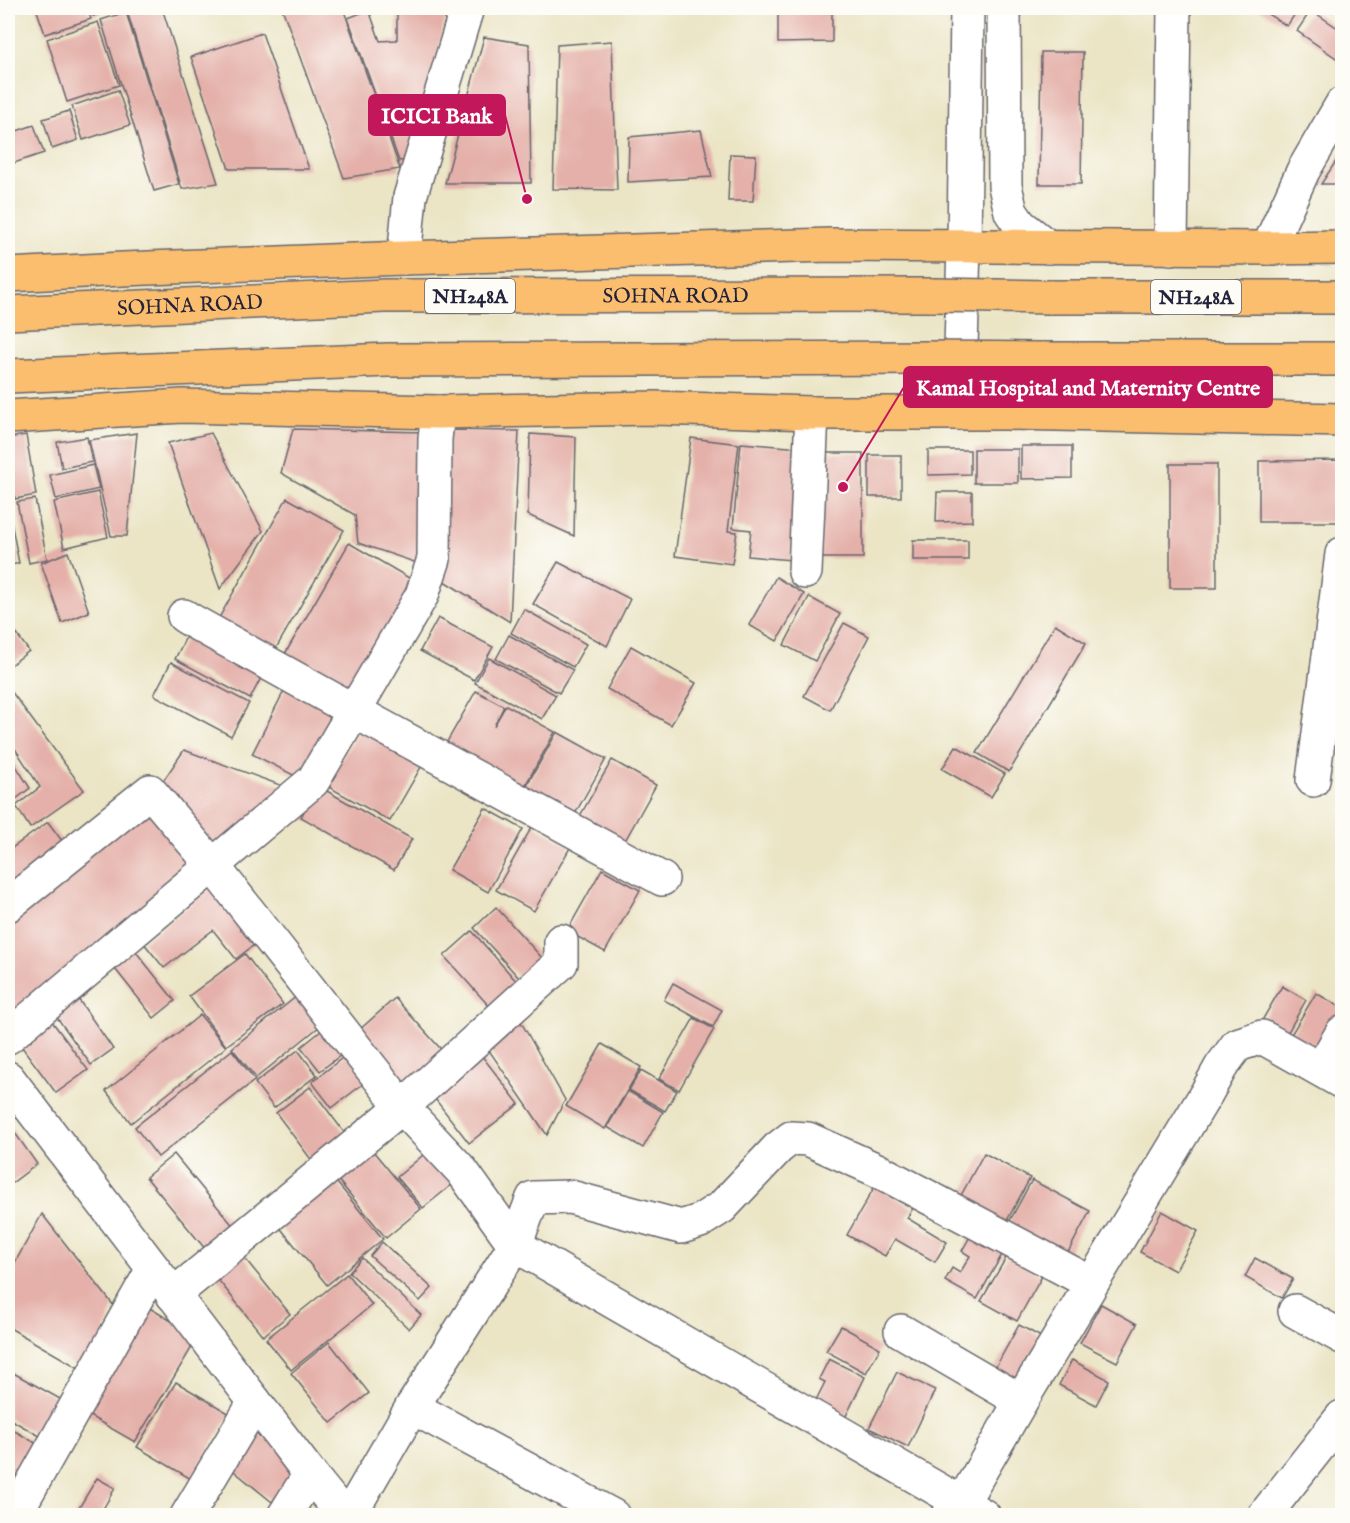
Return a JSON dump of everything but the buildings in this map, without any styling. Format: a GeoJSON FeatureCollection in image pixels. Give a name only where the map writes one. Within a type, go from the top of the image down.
{"type":"FeatureCollection","features":[{"type":"Feature","properties":{"kind":"main road"},"geometry":{"type":"LineString","coordinates":[[8,275],[404,258],[830,245],[1342,247]]}},
{"type":"Feature","properties":{"kind":"main road","name":"SOHNA ROAD"},"geometry":{"type":"LineString","coordinates":[[8,313],[384,296],[1342,297]]}},
{"type":"Feature","properties":{"kind":"main road"},"geometry":{"type":"LineString","coordinates":[[8,376],[388,360],[1342,359]]}},
{"type":"Feature","properties":{"kind":"main road"},"geometry":{"type":"LineString","coordinates":[[8,417],[182,406],[438,412],[655,408],[812,413],[958,413],[1342,420]]}},
{"type":"Feature","properties":{"kind":"street"},"geometry":{"type":"LineString","coordinates":[[404,258],[410,197],[467,8]]}},
{"type":"Feature","properties":{"kind":"street"},"geometry":{"type":"LineString","coordinates":[[958,413],[964,246],[967,8]]}},
{"type":"Feature","properties":{"kind":"street"},"geometry":{"type":"LineString","coordinates":[[1004,8],[1005,186],[1011,212],[1020,225],[1048,247]]}},
{"type":"Feature","properties":{"kind":"street"},"geometry":{"type":"LineString","coordinates":[[1171,248],[1174,8]]}},
{"type":"Feature","properties":{"kind":"street"},"geometry":{"type":"LineString","coordinates":[[1268,248],[1303,171],[1342,104]]}},
{"type":"Feature","properties":{"kind":"street"},"geometry":{"type":"LineString","coordinates":[[8,1037],[313,782],[422,595],[434,559],[435,439],[438,412]]}},
{"type":"Feature","properties":{"kind":"street"},"geometry":{"type":"LineString","coordinates":[[805,572],[812,413]]}},
{"type":"Feature","properties":{"kind":"street"},"geometry":{"type":"LineString","coordinates":[[1313,780],[1342,555]]}},
{"type":"Feature","properties":{"kind":"street"},"geometry":{"type":"LineString","coordinates":[[184,616],[662,879]]}},
{"type":"Feature","properties":{"kind":"street"},"geometry":{"type":"LineString","coordinates":[[8,904],[150,791],[213,866],[402,1107],[462,1171],[514,1245],[965,1511],[1021,1401],[1221,1067],[1238,1045],[1262,1037],[1332,1076],[1342,1033]]}},
{"type":"Feature","properties":{"kind":"street"},"geometry":{"type":"LineString","coordinates":[[173,1295],[402,1107],[561,963],[561,941]]}},
{"type":"Feature","properties":{"kind":"street"},"geometry":{"type":"LineString","coordinates":[[8,1078],[310,1474],[344,1515]]}},
{"type":"Feature","properties":{"kind":"street"},"geometry":{"type":"LineString","coordinates":[[349,1515],[412,1407],[514,1245],[533,1198],[570,1197],[681,1227],[700,1221],[722,1207],[778,1148],[791,1138],[808,1139],[877,1170],[1091,1283]]}},
{"type":"Feature","properties":{"kind":"street"},"geometry":{"type":"LineString","coordinates":[[14,1515],[153,1269]]}},
{"type":"Feature","properties":{"kind":"street"},"geometry":{"type":"LineString","coordinates":[[1295,1311],[1342,1337]]}},
{"type":"Feature","properties":{"kind":"street"},"geometry":{"type":"LineString","coordinates":[[901,1331],[1021,1401]]}},
{"type":"Feature","properties":{"kind":"street"},"geometry":{"type":"LineString","coordinates":[[187,1515],[255,1402]]}},
{"type":"Feature","properties":{"kind":"street"},"geometry":{"type":"LineString","coordinates":[[412,1407],[613,1515]]}},
{"type":"Feature","properties":{"kind":"street"},"geometry":{"type":"LineString","coordinates":[[1264,1515],[1342,1417]]}},
{"type":"Feature","properties":{"kind":"street"},"geometry":{"type":"LineString","coordinates":[[284,1515],[310,1474]]}},
{"type":"Feature","properties":{"kind":"place","name":"ICICI Bank"},"geometry":{"type":"Point","coordinates":[527,199]}},
{"type":"Feature","properties":{"kind":"place","name":"Kamal Hospital and Maternity Centre"},"geometry":{"type":"Point","coordinates":[843,487]}}]}
